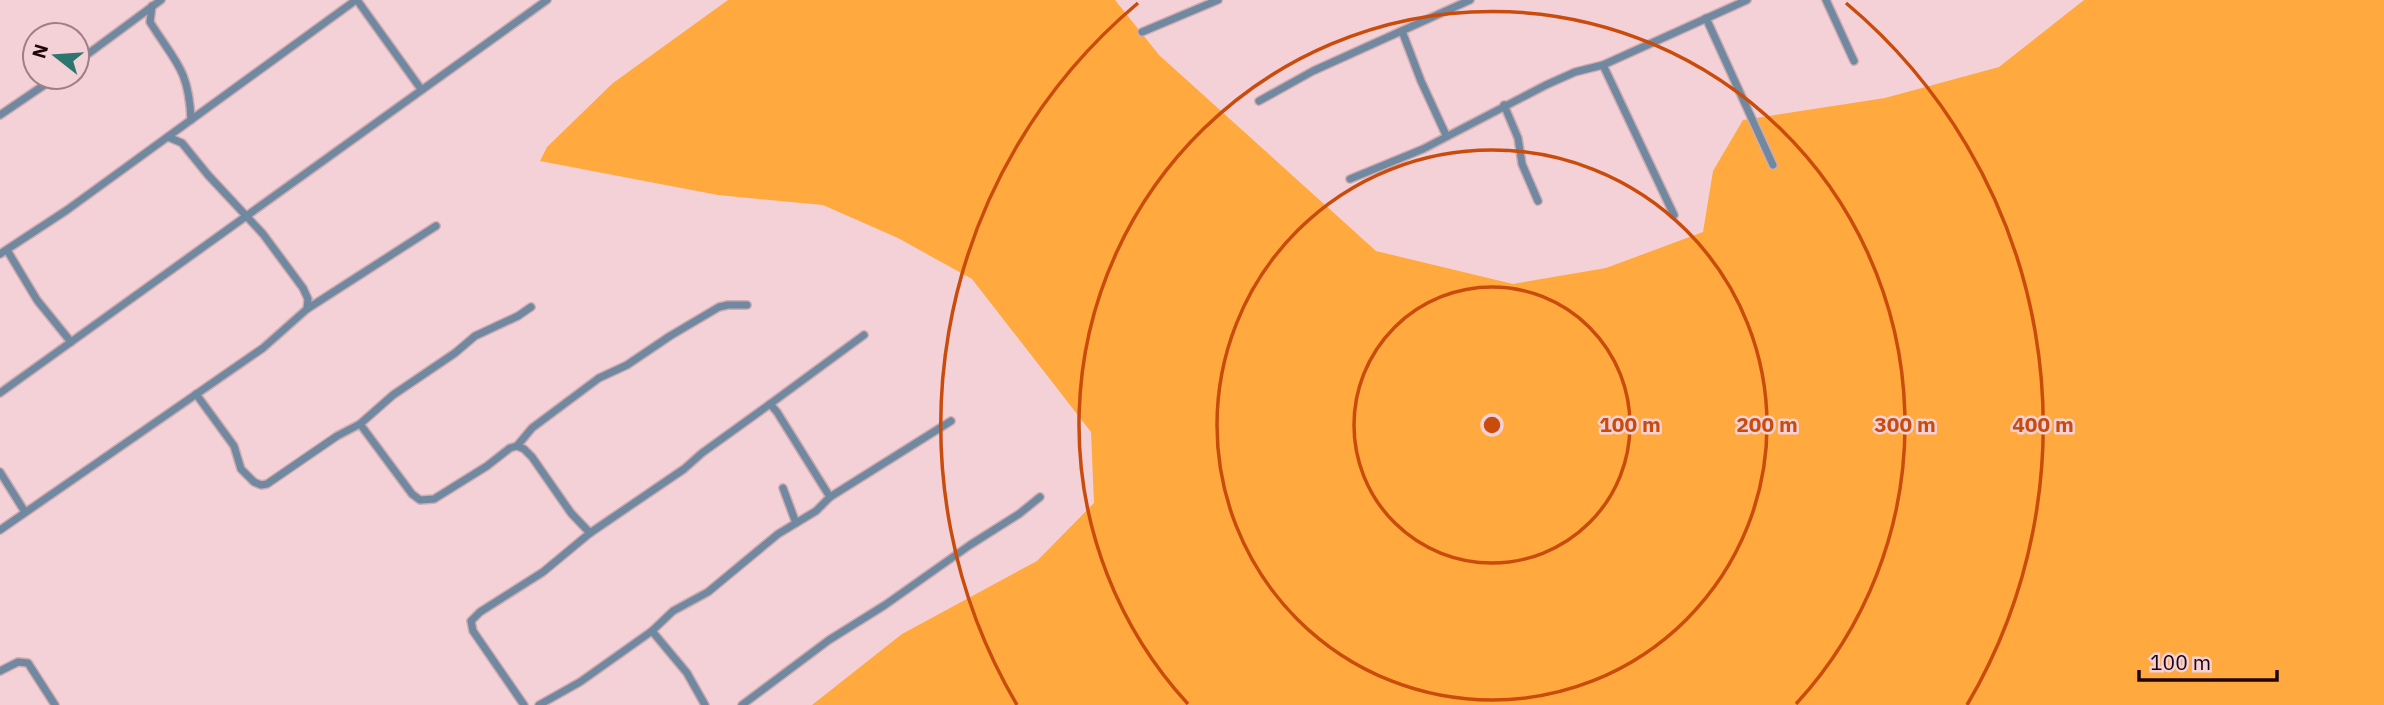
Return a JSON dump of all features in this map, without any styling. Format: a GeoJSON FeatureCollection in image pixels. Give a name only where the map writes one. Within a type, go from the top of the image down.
{"type":"FeatureCollection","features":[{"type":"Feature","properties":{"kind":"street"},"geometry":{"type":"LineString","coordinates":[[91,52],[161,0]]}},
{"type":"Feature","properties":{"kind":"street"},"geometry":{"type":"LineString","coordinates":[[71,342],[3,252],[67,210],[357,0],[421,89]]}},
{"type":"Feature","properties":{"kind":"street"},"geometry":{"type":"LineString","coordinates":[[0,393],[547,0]]}},
{"type":"Feature","properties":{"kind":"street"},"geometry":{"type":"LineString","coordinates":[[1142,32],[1218,0]]}},
{"type":"Feature","properties":{"kind":"street"},"geometry":{"type":"LineString","coordinates":[[1259,100],[1313,71],[1470,0]]}},
{"type":"Feature","properties":{"kind":"street"},"geometry":{"type":"LineString","coordinates":[[1350,179],[1423,149],[1504,105],[1575,72],[1603,65],[1747,0]]}},
{"type":"Feature","properties":{"kind":"street"},"geometry":{"type":"LineString","coordinates":[[1826,0],[1854,61]]}},
{"type":"Feature","properties":{"kind":"street"},"geometry":{"type":"LineString","coordinates":[[150,22],[152,6]]}},
{"type":"Feature","properties":{"kind":"street"},"geometry":{"type":"LineString","coordinates":[[137,18],[150,22],[180,65],[190,96],[191,120]]}},
{"type":"Feature","properties":{"kind":"street"},"geometry":{"type":"LineString","coordinates":[[1706,18],[1773,165]]}},
{"type":"Feature","properties":{"kind":"street"},"geometry":{"type":"LineString","coordinates":[[1402,31],[1446,135]]}},
{"type":"Feature","properties":{"kind":"street"},"geometry":{"type":"LineString","coordinates":[[1603,65],[1674,215]]}},
{"type":"Feature","properties":{"kind":"street"},"geometry":{"type":"LineString","coordinates":[[0,115],[35,91]]}},
{"type":"Feature","properties":{"kind":"street"},"geometry":{"type":"LineString","coordinates":[[1504,105],[1518,138],[1522,164],[1538,201]]}},
{"type":"Feature","properties":{"kind":"street"},"geometry":{"type":"LineString","coordinates":[[168,137],[182,143],[208,176],[247,216],[303,288],[308,299],[307,309]]}},
{"type":"Feature","properties":{"kind":"street"},"geometry":{"type":"LineString","coordinates":[[0,530],[263,348],[307,309],[436,226]]}},
{"type":"Feature","properties":{"kind":"street"},"geometry":{"type":"LineString","coordinates":[[360,424],[412,494],[420,500],[434,499],[517,446],[532,428],[599,378],[627,365],[719,307],[747,305]]}},
{"type":"Feature","properties":{"kind":"street"},"geometry":{"type":"LineString","coordinates":[[196,394],[234,446],[241,469],[254,482],[267,484],[337,436],[360,424],[393,395],[475,336],[531,307]]}},
{"type":"Feature","properties":{"kind":"street"},"geometry":{"type":"LineString","coordinates":[[524,705],[473,631],[471,621],[480,612],[543,572],[590,533],[684,469],[864,335]]}},
{"type":"Feature","properties":{"kind":"street"},"geometry":{"type":"LineString","coordinates":[[770,404],[830,497]]}},
{"type":"Feature","properties":{"kind":"street"},"geometry":{"type":"LineString","coordinates":[[539,705],[580,682],[652,631],[673,611],[708,592],[752,554],[816,511],[830,497],[951,421]]}},
{"type":"Feature","properties":{"kind":"street"},"geometry":{"type":"LineString","coordinates":[[517,446],[532,457],[571,513],[590,533]]}},
{"type":"Feature","properties":{"kind":"street"},"geometry":{"type":"LineString","coordinates":[[0,472],[25,512]]}},
{"type":"Feature","properties":{"kind":"street"},"geometry":{"type":"LineString","coordinates":[[783,488],[796,523]]}},
{"type":"Feature","properties":{"kind":"street"},"geometry":{"type":"LineString","coordinates":[[742,705],[829,640],[885,605],[1040,497]]}},
{"type":"Feature","properties":{"kind":"street"},"geometry":{"type":"LineString","coordinates":[[652,631],[687,673],[705,705]]}},
{"type":"Feature","properties":{"kind":"street"},"geometry":{"type":"LineString","coordinates":[[0,671],[18,662],[28,663],[55,705]]}},
{"type":"Feature","properties":{"kind":"shaded area"},"geometry":{"type":"Polygon","coordinates":[[[728,0],[1115,0],[1159,55],[1376,251],[1513,284],[1606,268],[1703,232],[1713,171],[1743,120],[1885,98],[1999,67],[2084,0],[2384,0],[2384,705],[812,705],[902,634],[1037,561],[1094,503],[1091,432],[972,279],[898,238],[823,205],[718,195],[540,161],[547,147],[613,83],[728,0]]]}}]}
